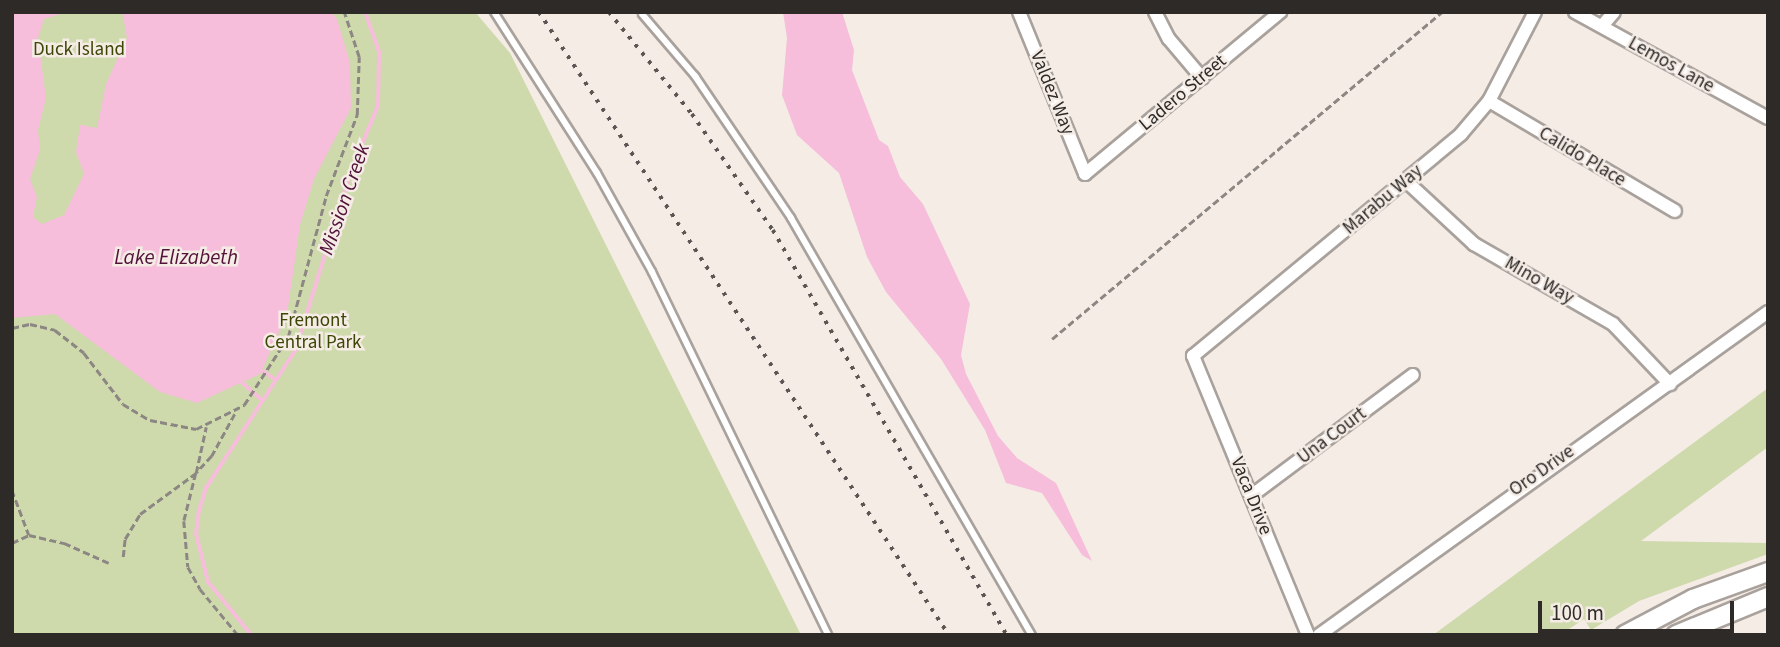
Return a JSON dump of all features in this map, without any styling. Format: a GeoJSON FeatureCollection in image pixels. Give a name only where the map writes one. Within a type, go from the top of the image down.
{"type":"FeatureCollection","features":[{"type":"Feature","properties":{"kind":"main road"},"geometry":{"type":"LineString","coordinates":[[1625,635],[1680,606],[1768,572]]}},
{"type":"Feature","properties":{"kind":"main road"},"geometry":{"type":"LineString","coordinates":[[1676,635],[1768,597]]}},
{"type":"Feature","properties":{"kind":"main road"},"geometry":{"type":"LineString","coordinates":[[1644,635],[1680,606]]}},
{"type":"Feature","properties":{"kind":"street","name":"Valdez Way"},"geometry":{"type":"LineString","coordinates":[[1018,12],[1085,174]]}},
{"type":"Feature","properties":{"kind":"street"},"geometry":{"type":"LineString","coordinates":[[1155,12],[1169,39],[1202,78]]}},
{"type":"Feature","properties":{"kind":"street","name":"Ladero Street"},"geometry":{"type":"LineString","coordinates":[[1085,174],[1280,12]]}},
{"type":"Feature","properties":{"kind":"street","name":"Marabu Way"},"geometry":{"type":"LineString","coordinates":[[1194,356],[1461,134],[1489,101],[1535,12]]}},
{"type":"Feature","properties":{"kind":"street","name":"Lemos Lane"},"geometry":{"type":"LineString","coordinates":[[1575,12],[1768,118]]}},
{"type":"Feature","properties":{"kind":"street"},"geometry":{"type":"LineString","coordinates":[[1602,26],[1614,12]]}},
{"type":"Feature","properties":{"kind":"street","name":"Calido Place"},"geometry":{"type":"LineString","coordinates":[[1489,101],[1675,211]]}},
{"type":"Feature","properties":{"kind":"street","name":"Mino Way"},"geometry":{"type":"LineString","coordinates":[[1406,181],[1474,244],[1613,324],[1670,384]]}},
{"type":"Feature","properties":{"kind":"street","name":"Oro Drive"},"geometry":{"type":"LineString","coordinates":[[1319,635],[1572,449],[1614,427],[1768,312]]}},
{"type":"Feature","properties":{"kind":"street","name":"Vaca Drive"},"geometry":{"type":"LineString","coordinates":[[1194,356],[1308,635]]}},
{"type":"Feature","properties":{"kind":"street","name":"Una Court"},"geometry":{"type":"LineString","coordinates":[[1251,496],[1413,375]]}},
{"type":"Feature","properties":{"kind":"lane"},"geometry":{"type":"LineString","coordinates":[[494,12],[597,173],[652,272],[828,635]]}},
{"type":"Feature","properties":{"kind":"lane"},"geometry":{"type":"LineString","coordinates":[[642,14],[695,76],[791,218],[1032,635]]}},
{"type":"Feature","properties":{"kind":"path"},"geometry":{"type":"LineString","coordinates":[[123,557],[125,539],[141,514],[196,473],[212,456],[237,411],[269,369],[292,326],[326,195],[357,115],[359,57],[344,12]]}},
{"type":"Feature","properties":{"kind":"path"},"geometry":{"type":"LineString","coordinates":[[1052,339],[1442,12]]}},
{"type":"Feature","properties":{"kind":"path"},"geometry":{"type":"LineString","coordinates":[[12,328],[40,324],[64,335],[95,365],[123,404],[140,416],[188,429],[206,427],[237,411]]}},
{"type":"Feature","properties":{"kind":"path"},"geometry":{"type":"LineString","coordinates":[[206,427],[184,521],[188,567],[200,589],[238,635]]}},
{"type":"Feature","properties":{"kind":"path"},"geometry":{"type":"LineString","coordinates":[[12,442],[12,477]]}},
{"type":"Feature","properties":{"kind":"path"},"geometry":{"type":"LineString","coordinates":[[12,490],[29,534]]}},
{"type":"Feature","properties":{"kind":"path"},"geometry":{"type":"LineString","coordinates":[[12,542],[29,534],[64,543],[108,563]]}},
{"type":"Feature","properties":{"kind":"green space","name":"Fremont Central Park"},"geometry":{"type":"Polygon","coordinates":[[[12,12],[475,12],[510,53],[801,635],[12,635],[12,12]]]}},
{"type":"Feature","properties":{"kind":"green space"},"geometry":{"type":"Polygon","coordinates":[[[1768,388],[1768,447],[1641,541],[1768,543],[1768,554],[1639,601],[1591,630],[1584,619],[1560,635],[1433,635],[1768,388]]]}},
{"type":"Feature","properties":{"kind":"water","name":"Lake Elizabeth"},"geometry":{"type":"Polygon","coordinates":[[[12,12],[67,12],[44,19],[38,38],[46,98],[38,130],[40,150],[30,179],[37,197],[33,217],[42,224],[64,215],[84,174],[76,152],[80,125],[97,128],[106,84],[127,38],[123,15],[116,12],[331,12],[337,19],[350,63],[351,108],[314,179],[300,225],[287,314],[260,374],[197,403],[160,392],[55,314],[12,318],[12,12]]]}},
{"type":"Feature","properties":{"kind":"water"},"geometry":{"type":"Polygon","coordinates":[[[783,12],[842,12],[854,50],[852,70],[879,140],[888,146],[900,177],[923,204],[970,304],[961,355],[966,374],[998,436],[1017,458],[1056,483],[1092,561],[1082,555],[1042,493],[1006,483],[985,430],[941,359],[886,292],[867,257],[839,173],[797,135],[782,95],[787,38],[783,12]]]}},
{"type":"Feature","properties":{"kind":"waterway","name":"Mission Creek"},"geometry":{"type":"LineString","coordinates":[[251,635],[208,582],[196,534],[199,511],[206,488],[295,351],[352,168],[378,106],[379,52],[365,12]]}},
{"type":"Feature","properties":{"kind":"waterway"},"geometry":{"type":"LineString","coordinates":[[263,371],[275,379]]}},
{"type":"Feature","properties":{"kind":"waterway"},"geometry":{"type":"LineString","coordinates":[[242,382],[262,400]]}},
{"type":"Feature","properties":{"kind":"railway"},"geometry":{"type":"LineString","coordinates":[[539,12],[949,635]]}},
{"type":"Feature","properties":{"kind":"railway"},"geometry":{"type":"LineString","coordinates":[[609,12],[692,114],[773,230],[1007,635]]}},
{"type":"Feature","properties":{"kind":"park label","name":"Duck Island"},"geometry":{"type":"Point","coordinates":[79,50]}}]}
